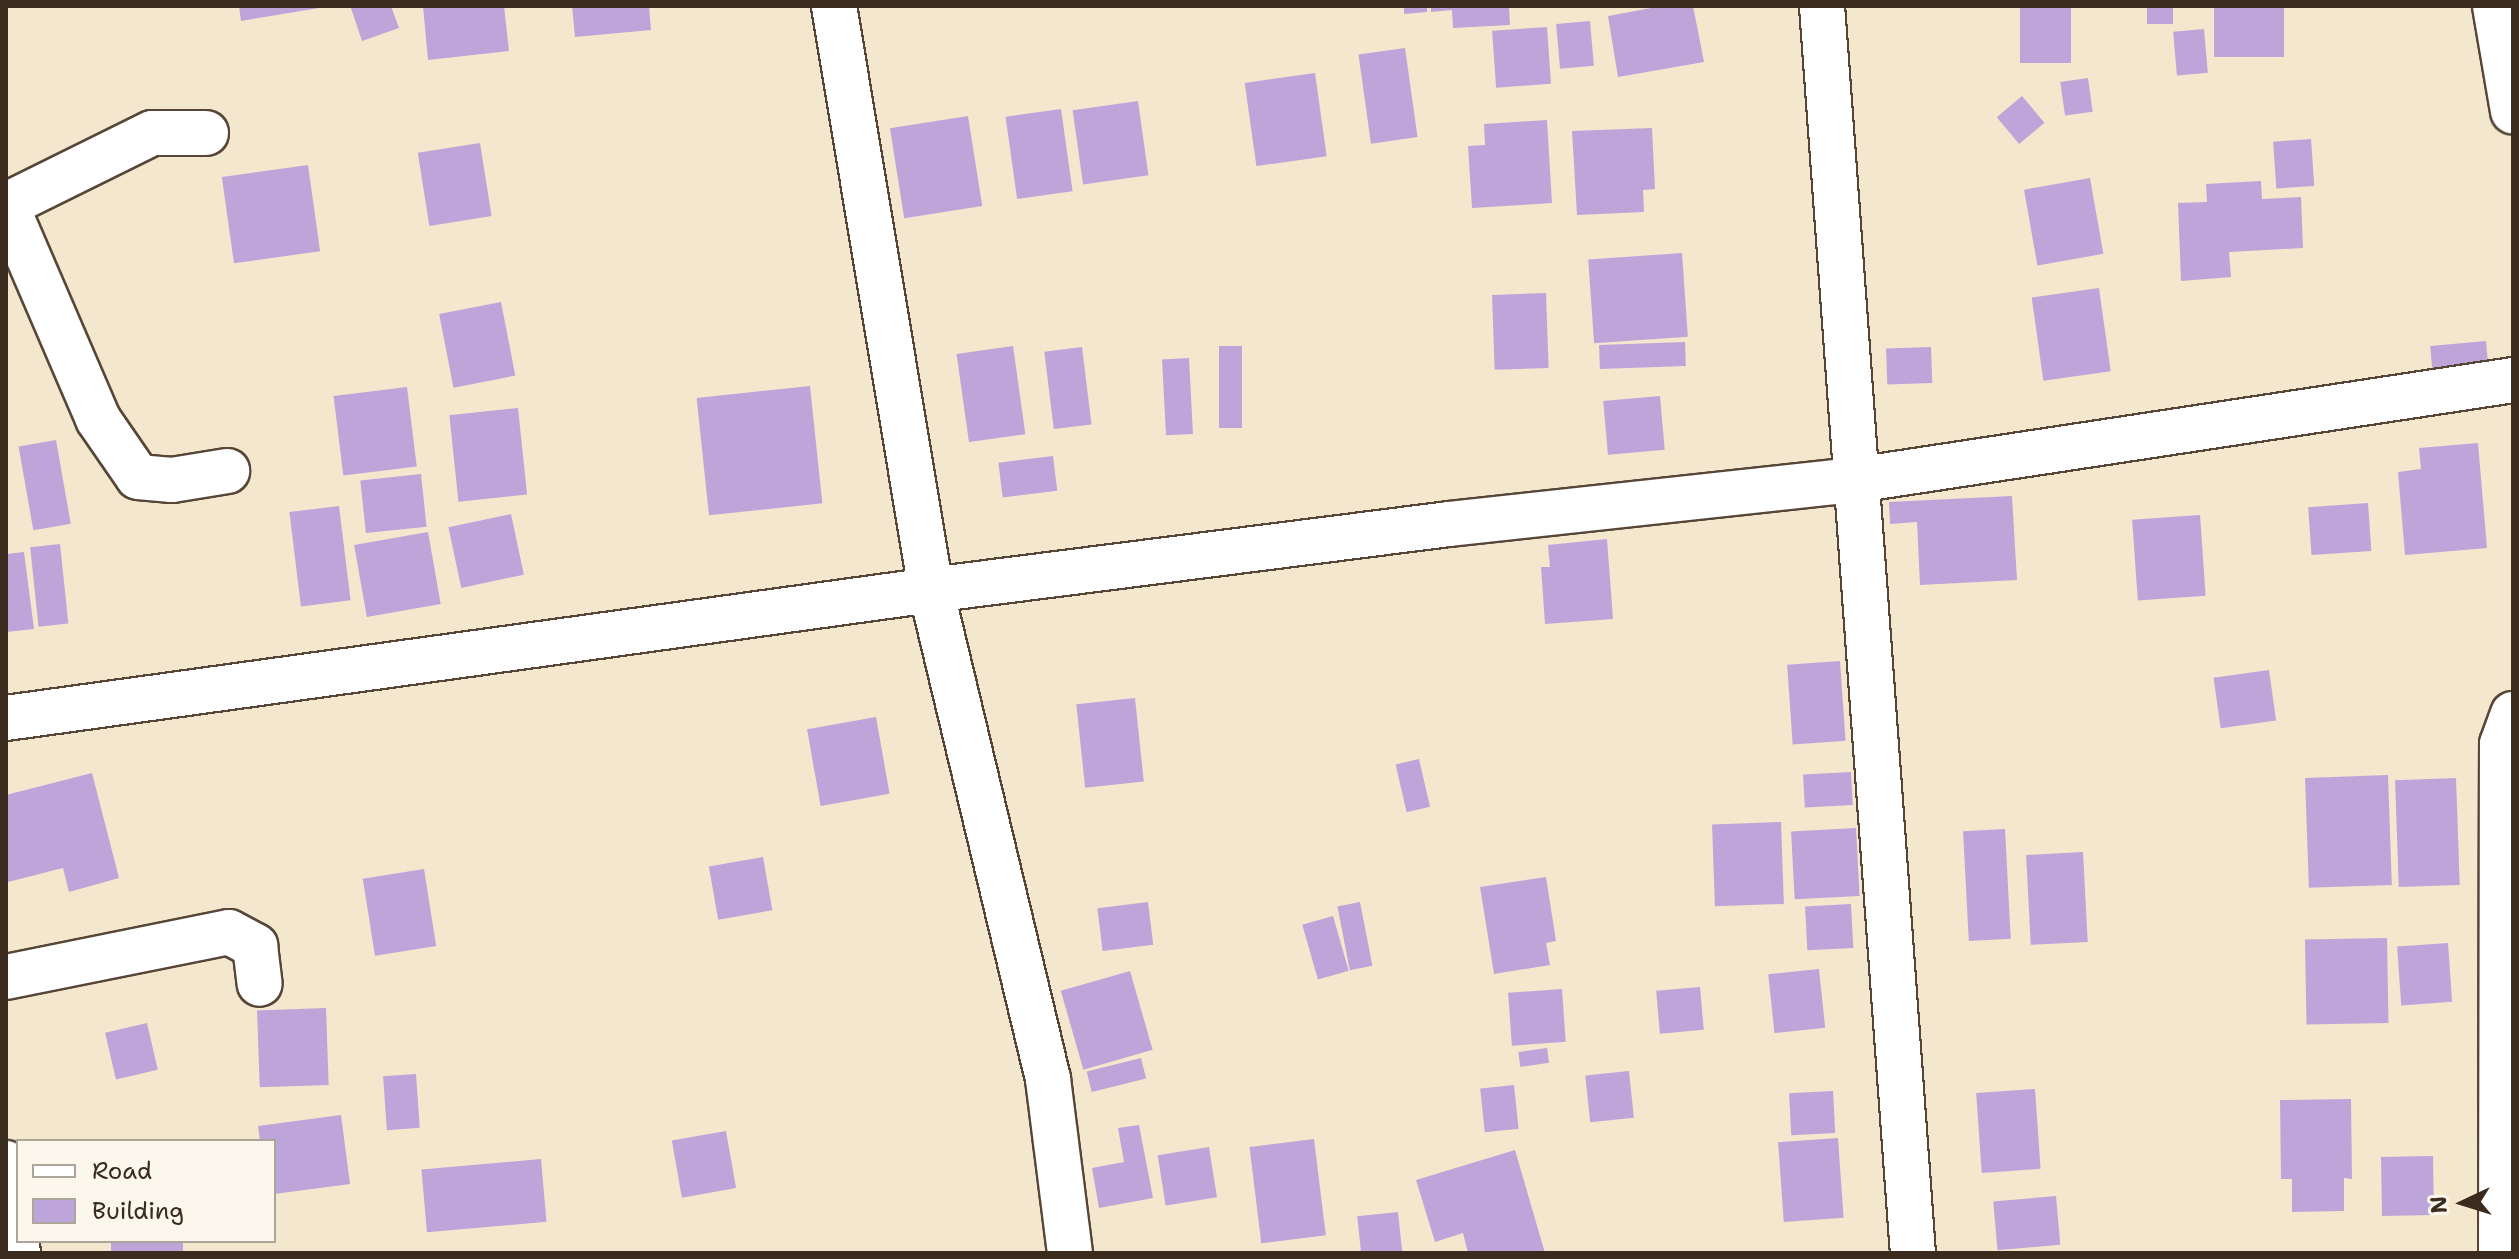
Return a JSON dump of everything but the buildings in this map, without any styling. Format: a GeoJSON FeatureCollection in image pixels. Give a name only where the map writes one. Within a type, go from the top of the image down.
{"type":"FeatureCollection","features":[{"type":"Feature","properties":{"kind":"street"},"geometry":{"type":"LineString","coordinates":[[834,6],[931,590],[1048,1079],[1070,1253]]}},
{"type":"Feature","properties":{"kind":"street"},"geometry":{"type":"LineString","coordinates":[[1822,6],[1913,1253]]}},
{"type":"Feature","properties":{"kind":"street"},"geometry":{"type":"LineString","coordinates":[[2495,6],[2508,57],[2513,111]]}},
{"type":"Feature","properties":{"kind":"street"},"geometry":{"type":"LineString","coordinates":[[206,133],[152,133],[6,205],[98,419],[138,477],[172,480],[227,471]]}},
{"type":"Feature","properties":{"kind":"street"},"geometry":{"type":"LineString","coordinates":[[6,718],[931,590],[1449,524],[1856,480],[2513,380]]}},
{"type":"Feature","properties":{"kind":"street"},"geometry":{"type":"LineString","coordinates":[[2501,1253],[2502,744],[2513,714]]}},
{"type":"Feature","properties":{"kind":"street"},"geometry":{"type":"LineString","coordinates":[[6,977],[229,932],[255,946],[260,984]]}},
{"type":"Feature","properties":{"kind":"street"},"geometry":{"type":"LineString","coordinates":[[6,1163],[16,1238]]}}]}
